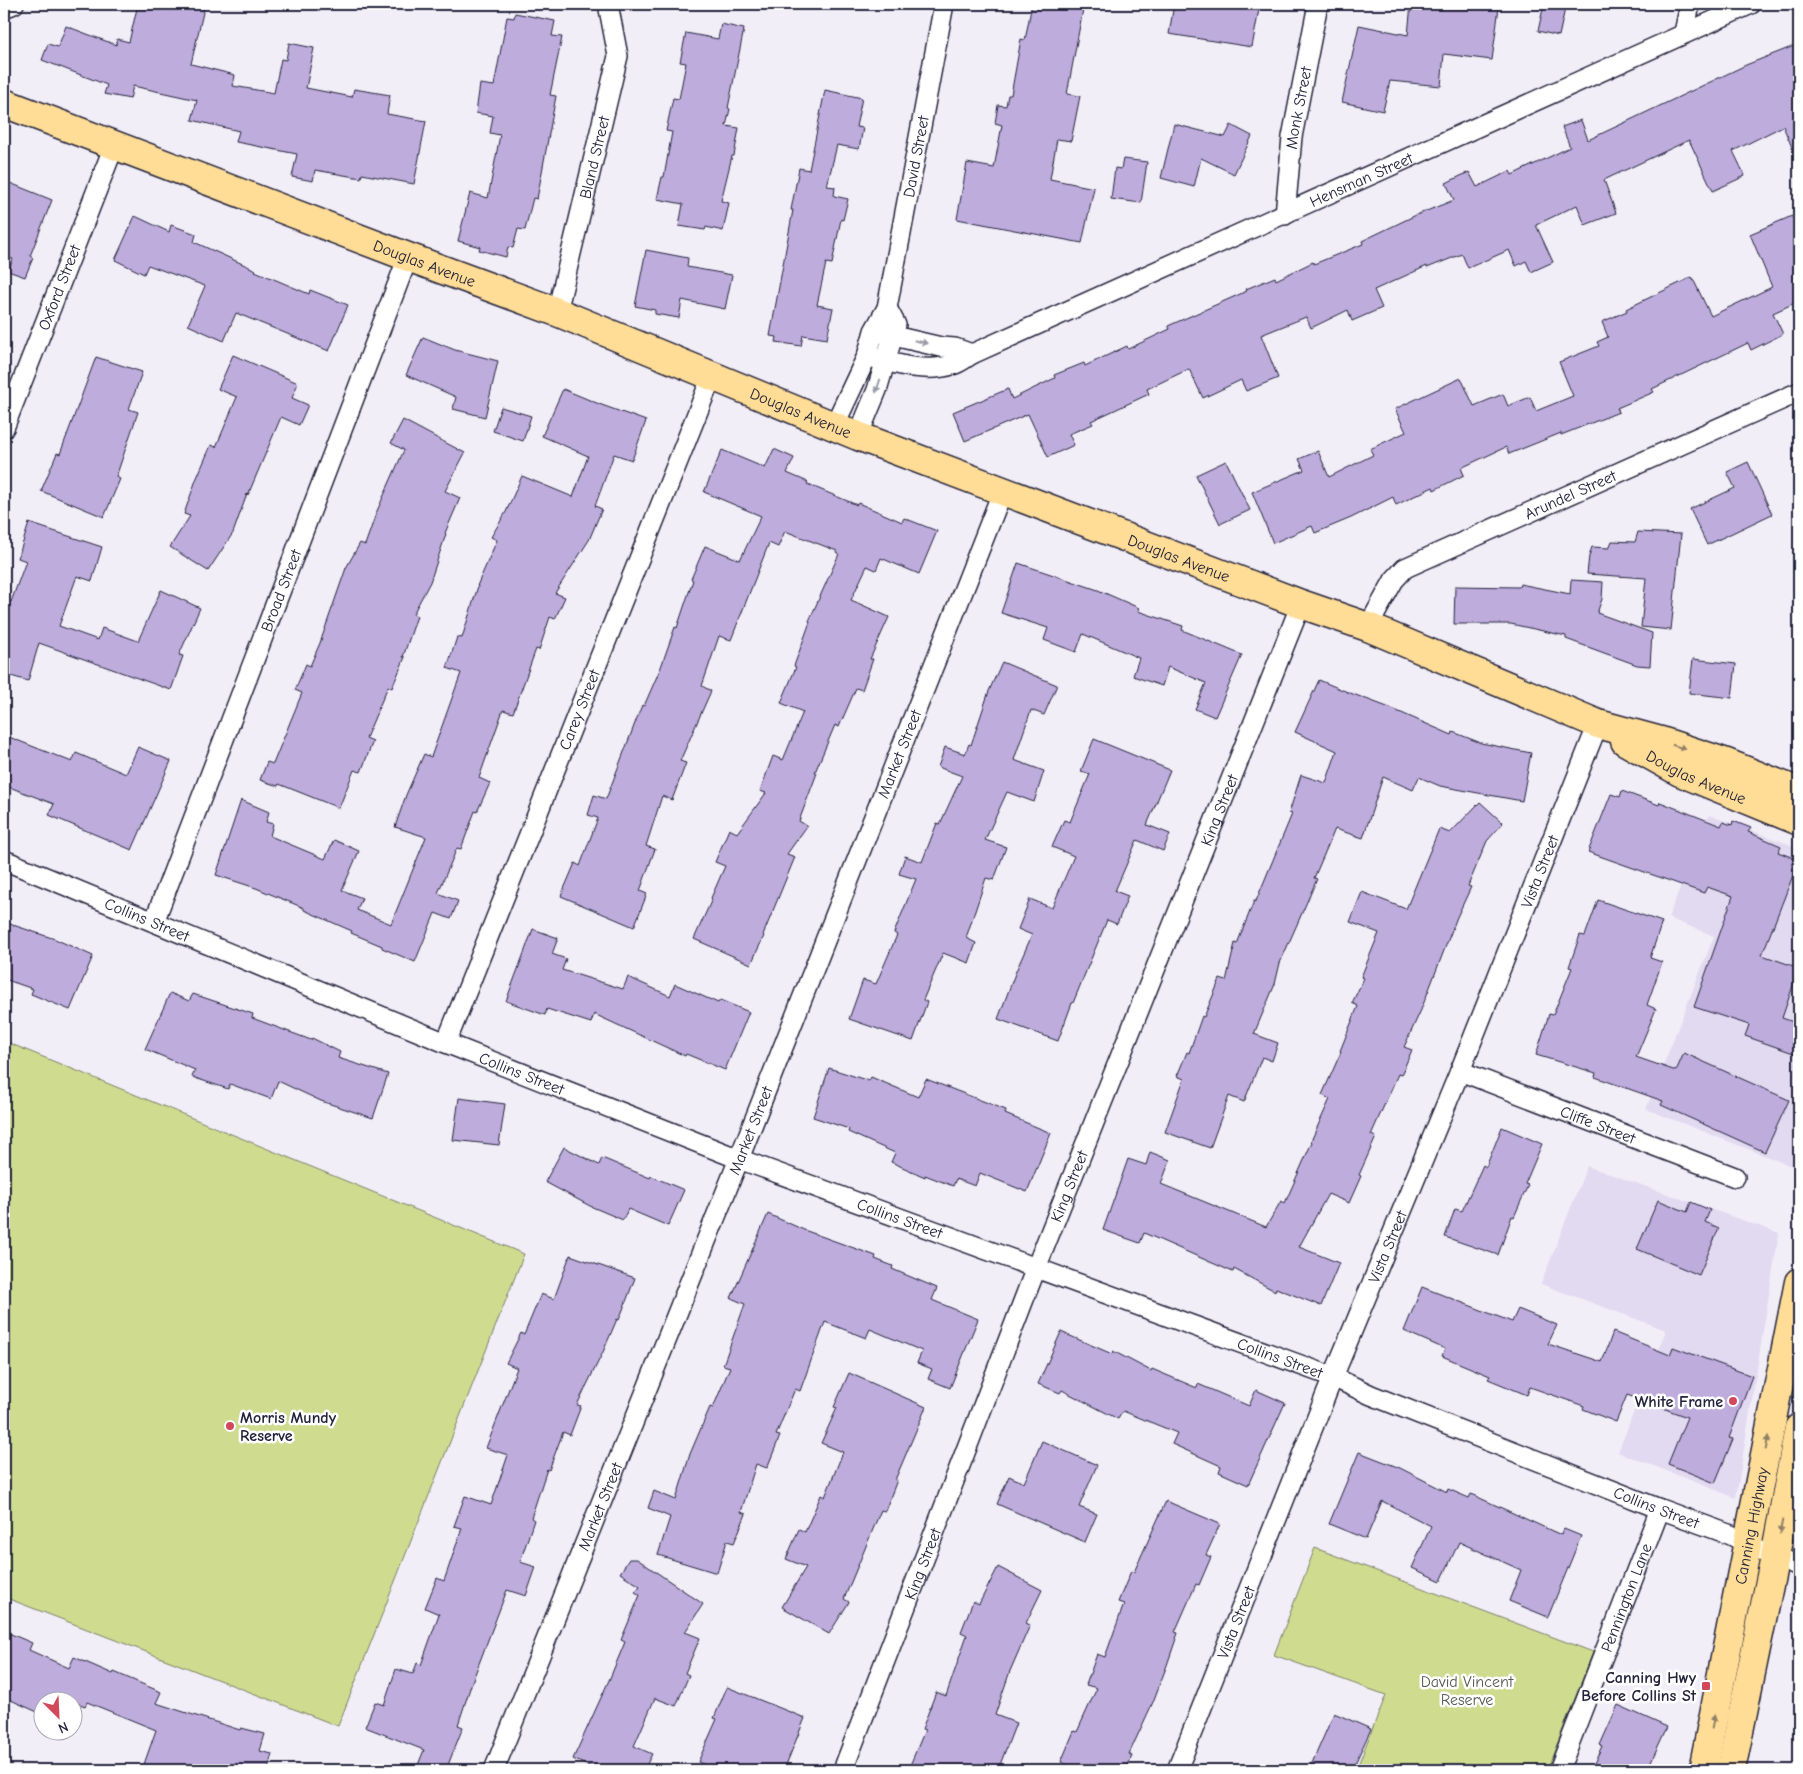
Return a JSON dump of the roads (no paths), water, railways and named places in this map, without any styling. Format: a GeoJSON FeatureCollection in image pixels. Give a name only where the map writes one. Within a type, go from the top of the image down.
{"type":"FeatureCollection","features":[{"type":"Feature","properties":{"kind":"main road","name":"Douglas Avenue"},"geometry":{"type":"LineString","coordinates":[[4,103],[557,312],[846,431],[1301,604],[1368,627],[1598,724],[1661,741],[1724,762],[1799,792]]}},
{"type":"Feature","properties":{"kind":"main road","name":"Douglas Avenue"},"geometry":{"type":"LineString","coordinates":[[1598,724],[1680,772],[1799,821]]}},
{"type":"Feature","properties":{"kind":"main road","name":"Canning Highway"},"geometry":{"type":"LineString","coordinates":[[1704,1770],[1799,1282]]}},
{"type":"Feature","properties":{"kind":"main road","name":"Canning Highway"},"geometry":{"type":"LineString","coordinates":[[1731,1770],[1787,1561],[1799,1428]]}},
{"type":"Feature","properties":{"kind":"street"},"geometry":{"type":"LineString","coordinates":[[4,8],[14,4]]}},
{"type":"Feature","properties":{"kind":"street","name":"Bland Street"},"geometry":{"type":"LineString","coordinates":[[557,312],[618,56],[608,4]]}},
{"type":"Feature","properties":{"kind":"street","name":"David Street"},"geometry":{"type":"LineString","coordinates":[[846,431],[874,331],[887,308],[944,4]]}},
{"type":"Feature","properties":{"kind":"street","name":"Monk Street"},"geometry":{"type":"LineString","coordinates":[[1285,214],[1292,137],[1318,4]]}},
{"type":"Feature","properties":{"kind":"street"},"geometry":{"type":"LineString","coordinates":[[1684,33],[1690,4]]}},
{"type":"Feature","properties":{"kind":"street","name":"Hensman Street"},"geometry":{"type":"LineString","coordinates":[[867,356],[886,362],[924,369],[957,364],[972,354],[1751,4]]}},
{"type":"Feature","properties":{"kind":"street","name":"Oxford Street"},"geometry":{"type":"LineString","coordinates":[[4,428],[114,146]]}},
{"type":"Feature","properties":{"kind":"street","name":"Broad Street"},"geometry":{"type":"LineString","coordinates":[[154,922],[408,257]]}},
{"type":"Feature","properties":{"kind":"street","name":"David Street"},"geometry":{"type":"LineString","coordinates":[[846,431],[872,403],[886,362],[896,325],[887,308]]}},
{"type":"Feature","properties":{"kind":"street"},"geometry":{"type":"LineString","coordinates":[[874,331],[941,347],[954,348],[972,354]]}},
{"type":"Feature","properties":{"kind":"street","name":"Carey Street"},"geometry":{"type":"LineString","coordinates":[[446,1043],[712,376]]}},
{"type":"Feature","properties":{"kind":"street","name":"Arundel Street"},"geometry":{"type":"LineString","coordinates":[[1368,627],[1394,580],[1406,568],[1799,392]]}},
{"type":"Feature","properties":{"kind":"street","name":"Market Street"},"geometry":{"type":"LineString","coordinates":[[494,1770],[739,1159],[1003,490]]}},
{"type":"Feature","properties":{"kind":"street","name":"King Street"},"geometry":{"type":"LineString","coordinates":[[843,1770],[1036,1268],[1301,604]]}},
{"type":"Feature","properties":{"kind":"street","name":"Vista Street"},"geometry":{"type":"LineString","coordinates":[[1177,1770],[1333,1377],[1460,1071],[1598,724]]}},
{"type":"Feature","properties":{"kind":"street","name":"Collins Street"},"geometry":{"type":"LineString","coordinates":[[4,860],[446,1043],[739,1159],[1333,1377],[1371,1395],[1660,1509],[1731,1535],[1787,1561]]}},
{"type":"Feature","properties":{"kind":"street","name":"Cliffe Street"},"geometry":{"type":"LineString","coordinates":[[1460,1071],[1735,1177]]}},
{"type":"Feature","properties":{"kind":"street","name":"Pennington Lane"},"geometry":{"type":"LineString","coordinates":[[1559,1770],[1660,1509]]}},
{"type":"Feature","properties":{"kind":"place","name":"White Frame"},"geometry":{"type":"Point","coordinates":[1733,1401]}},
{"type":"Feature","properties":{"kind":"place","name":"Morris Mundy Reserve"},"geometry":{"type":"Point","coordinates":[230,1426]}},
{"type":"Feature","properties":{"kind":"place","name":"Canning Hwy Before Collins St"},"geometry":{"type":"Point","coordinates":[1706,1686]}},
{"type":"Feature","properties":{"kind":"park label","name":"David Vincent Reserve"},"geometry":{"type":"Point","coordinates":[1467,1690]}}]}
